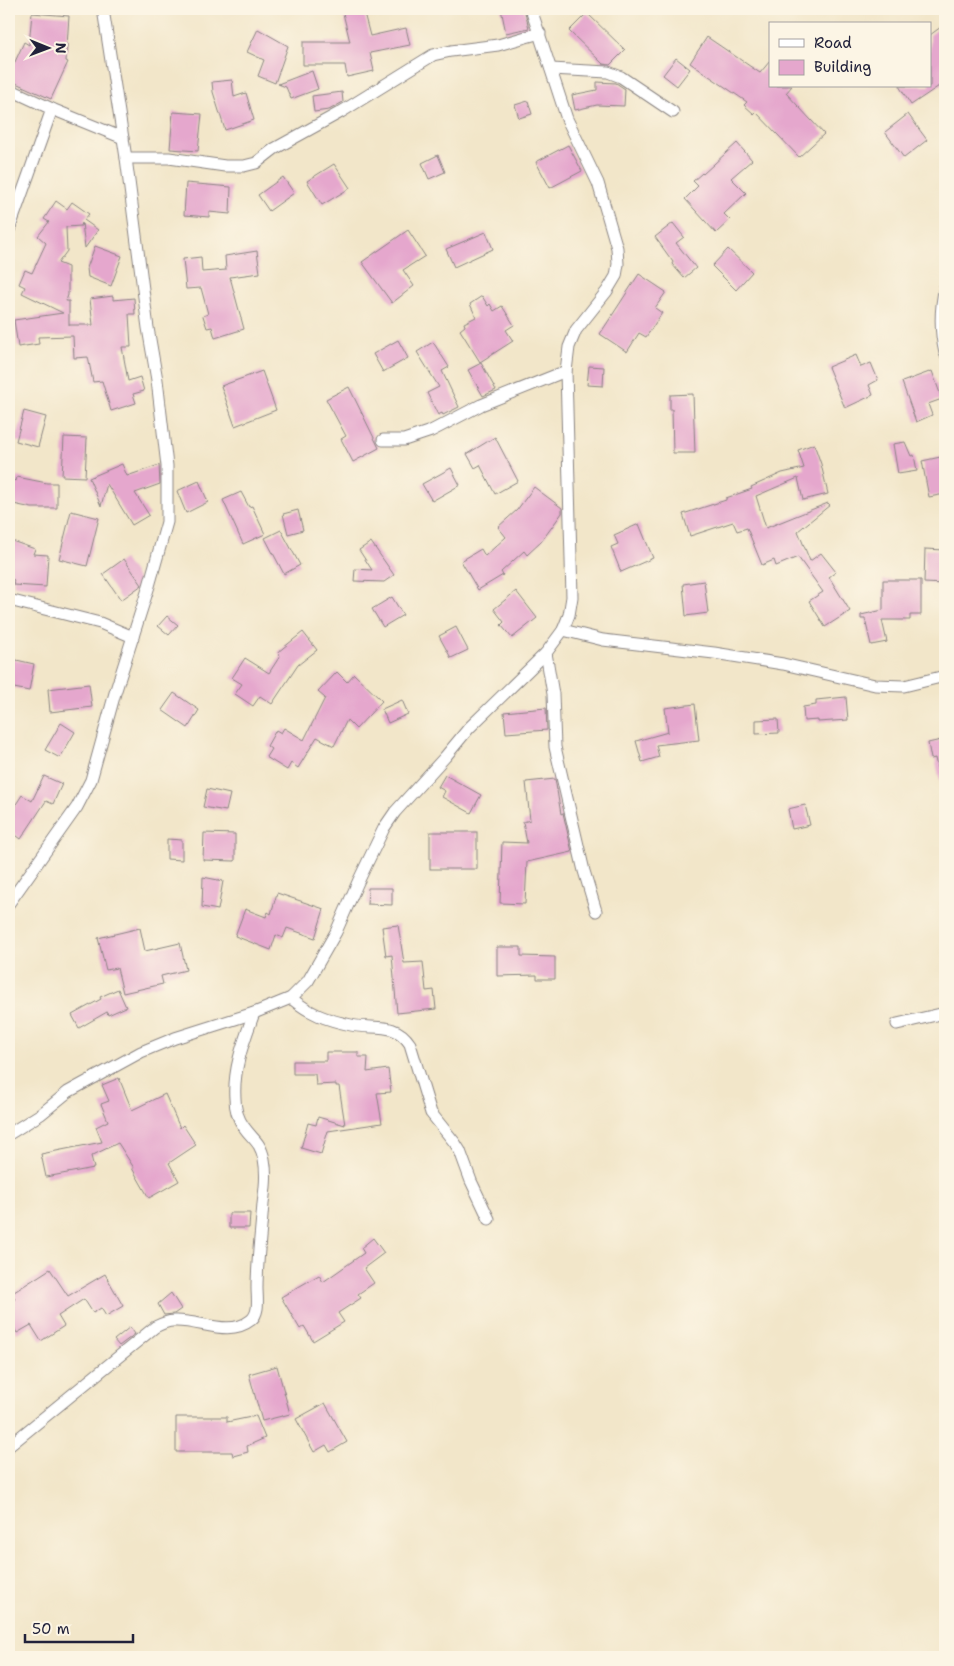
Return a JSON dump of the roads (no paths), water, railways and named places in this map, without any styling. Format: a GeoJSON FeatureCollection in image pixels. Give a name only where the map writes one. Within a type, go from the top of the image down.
{"type":"FeatureCollection","features":[{"type":"Feature","properties":{"kind":"street"},"geometry":{"type":"LineString","coordinates":[[9,903],[77,807],[91,780],[115,693],[150,586],[167,522],[167,466],[157,380],[144,299],[126,158],[102,9]]}},
{"type":"Feature","properties":{"kind":"street"},"geometry":{"type":"LineString","coordinates":[[9,1134],[41,1114],[68,1092],[141,1052],[175,1038],[254,1013],[291,998],[308,981],[331,941],[384,828],[395,812],[469,728],[546,653],[563,630],[569,615],[572,596],[566,371],[569,347],[576,330],[616,276],[618,256],[615,239],[598,183],[567,119],[531,9]]}},
{"type":"Feature","properties":{"kind":"street"},"geometry":{"type":"LineString","coordinates":[[126,158],[169,158],[225,166],[244,166],[256,162],[274,149],[341,112],[432,56],[451,50],[498,45],[540,33]]}},
{"type":"Feature","properties":{"kind":"street"},"geometry":{"type":"LineString","coordinates":[[551,69],[608,72],[621,77],[673,112]]}},
{"type":"Feature","properties":{"kind":"street"},"geometry":{"type":"LineString","coordinates":[[9,89],[123,138]]}},
{"type":"Feature","properties":{"kind":"street"},"geometry":{"type":"LineString","coordinates":[[9,230],[52,109]]}},
{"type":"Feature","properties":{"kind":"street"},"geometry":{"type":"LineString","coordinates":[[945,287],[941,337],[945,353]]}},
{"type":"Feature","properties":{"kind":"street"},"geometry":{"type":"LineString","coordinates":[[384,440],[404,440],[431,431],[481,404],[566,371]]}},
{"type":"Feature","properties":{"kind":"street"},"geometry":{"type":"LineString","coordinates":[[9,600],[100,623],[133,637]]}},
{"type":"Feature","properties":{"kind":"street"},"geometry":{"type":"LineString","coordinates":[[563,630],[602,640],[714,653],[783,664],[875,686],[904,686],[945,676]]}},
{"type":"Feature","properties":{"kind":"street"},"geometry":{"type":"LineString","coordinates":[[546,653],[553,694],[554,747],[572,824],[596,911]]}},
{"type":"Feature","properties":{"kind":"street"},"geometry":{"type":"LineString","coordinates":[[291,998],[305,1010],[321,1017],[352,1025],[390,1028],[405,1036],[410,1044],[431,1113],[460,1151],[489,1219]]}},
{"type":"Feature","properties":{"kind":"street"},"geometry":{"type":"LineString","coordinates":[[9,1446],[155,1327],[173,1321],[212,1327],[235,1327],[250,1322],[255,1317],[258,1309],[258,1265],[266,1178],[260,1146],[244,1127],[236,1110],[235,1096],[237,1067],[242,1046],[254,1013]]}},
{"type":"Feature","properties":{"kind":"street"},"geometry":{"type":"LineString","coordinates":[[897,1024],[945,1013]]}}]}
